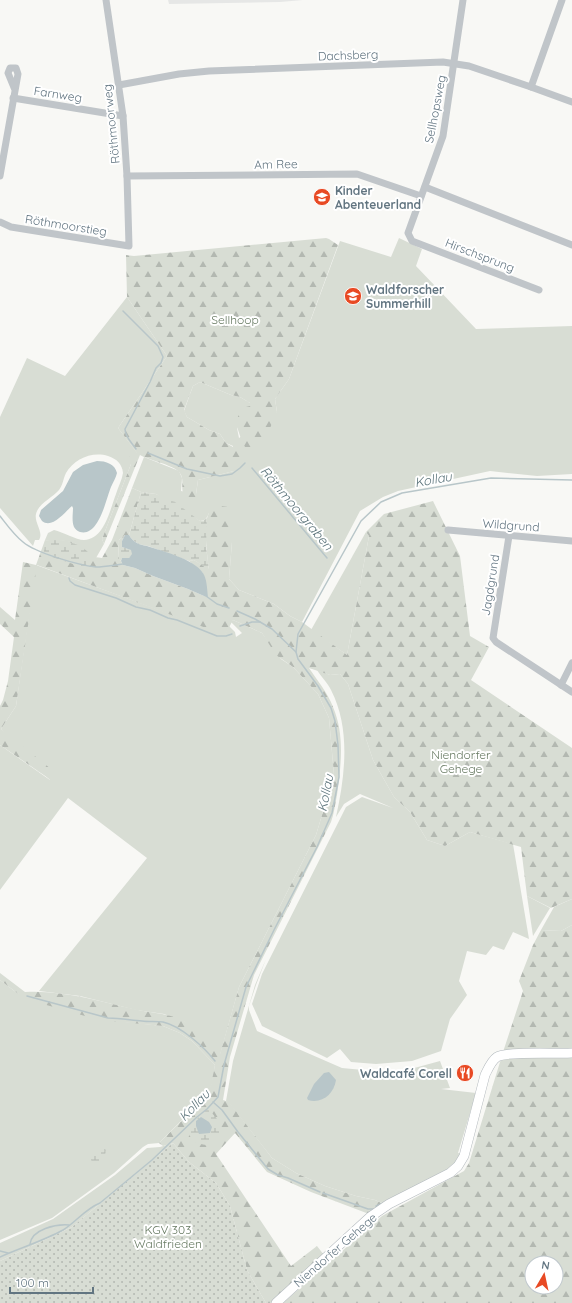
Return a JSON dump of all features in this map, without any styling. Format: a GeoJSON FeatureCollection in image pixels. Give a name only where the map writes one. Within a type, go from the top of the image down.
{"type":"FeatureCollection","features":[{"type":"Feature","properties":{"kind":"street","name":"Röthmoorweg"},"geometry":{"type":"LineString","coordinates":[[106,0],[123,116],[127,176],[129,246]]}},
{"type":"Feature","properties":{"kind":"street","name":"Sellhopsweg"},"geometry":{"type":"LineString","coordinates":[[412,240],[408,233],[443,136],[463,0]]}},
{"type":"Feature","properties":{"kind":"street"},"geometry":{"type":"LineString","coordinates":[[531,87],[562,0]]}},
{"type":"Feature","properties":{"kind":"street","name":"Dachsberg"},"geometry":{"type":"LineString","coordinates":[[119,85],[179,74],[209,71],[436,62],[469,66],[572,102]]}},
{"type":"Feature","properties":{"kind":"street"},"geometry":{"type":"LineString","coordinates":[[0,176],[14,90]]}},
{"type":"Feature","properties":{"kind":"street","name":"Farnweg"},"geometry":{"type":"LineString","coordinates":[[13,98],[123,116]]}},
{"type":"Feature","properties":{"kind":"street","name":"Am Ree"},"geometry":{"type":"LineString","coordinates":[[127,176],[357,174],[422,196]]}},
{"type":"Feature","properties":{"kind":"street"},"geometry":{"type":"LineString","coordinates":[[425,187],[572,245]]}},
{"type":"Feature","properties":{"kind":"street","name":"Röthmoorstieg"},"geometry":{"type":"LineString","coordinates":[[0,222],[11,227],[129,246]]}},
{"type":"Feature","properties":{"kind":"street","name":"Hirschsprung"},"geometry":{"type":"LineString","coordinates":[[412,240],[539,290]]}},
{"type":"Feature","properties":{"kind":"street","name":"Wildgrund"},"geometry":{"type":"LineString","coordinates":[[448,530],[572,541]]}},
{"type":"Feature","properties":{"kind":"street","name":"Jagdgrund"},"geometry":{"type":"LineString","coordinates":[[509,536],[493,638],[496,642],[561,685]]}},
{"type":"Feature","properties":{"kind":"street"},"geometry":{"type":"LineString","coordinates":[[572,663],[561,685],[572,692]]}},
{"type":"Feature","properties":{"kind":"street","name":"Niendorfer Gehege"},"geometry":{"type":"LineString","coordinates":[[276,1303],[370,1217],[389,1204],[450,1173],[458,1166],[464,1156],[485,1075],[489,1065],[497,1057],[519,1054],[572,1053]]}},
{"type":"Feature","properties":{"kind":"shaded area"},"geometry":{"type":"Polygon","coordinates":[[[168,0],[303,0],[280,2],[169,4],[168,0]]]}},
{"type":"Feature","properties":{"kind":"shaded area"},"geometry":{"type":"Polygon","coordinates":[[[97,461],[112,465],[117,473],[101,516],[92,529],[87,532],[80,532],[75,528],[73,525],[72,506],[54,522],[46,523],[42,521],[39,516],[41,510],[63,491],[73,472],[83,465],[97,461]]]}},
{"type":"Feature","properties":{"kind":"shaded area"},"geometry":{"type":"Polygon","coordinates":[[[125,535],[129,535],[132,540],[139,544],[177,556],[199,568],[203,573],[207,584],[208,597],[135,568],[123,565],[121,561],[122,558],[129,558],[132,554],[131,550],[122,547],[122,541],[125,535]]]}},
{"type":"Feature","properties":{"kind":"shaded area"},"geometry":{"type":"Polygon","coordinates":[[[329,1072],[336,1080],[330,1094],[318,1101],[308,1100],[307,1098],[314,1084],[324,1073],[329,1072]]]}},
{"type":"Feature","properties":{"kind":"shaded area"},"geometry":{"type":"Polygon","coordinates":[[[201,1117],[209,1122],[212,1127],[210,1133],[199,1134],[196,1121],[201,1117]]]}},
{"type":"Feature","properties":{"kind":"green space","name":"Sellhoop"},"geometry":{"type":"Polygon","coordinates":[[[326,238],[338,245],[289,379],[275,399],[277,412],[264,442],[252,455],[243,443],[235,423],[242,408],[250,406],[250,403],[240,397],[231,395],[200,382],[193,386],[184,410],[187,417],[209,430],[220,434],[226,443],[240,451],[242,460],[234,471],[198,480],[196,494],[200,499],[194,502],[184,495],[181,475],[178,471],[140,455],[104,544],[102,539],[131,464],[128,463],[129,457],[134,452],[137,453],[118,428],[167,356],[127,297],[126,255],[134,256],[326,238]]]}},
{"type":"Feature","properties":{"kind":"green space"},"geometry":{"type":"Polygon","coordinates":[[[399,238],[422,249],[416,266],[476,329],[572,326],[572,474],[537,476],[490,471],[398,491],[383,497],[360,511],[302,622],[290,616],[274,604],[239,590],[229,579],[232,542],[209,513],[206,519],[200,521],[156,494],[141,492],[132,488],[144,457],[179,471],[182,478],[181,491],[196,494],[198,480],[234,471],[233,446],[226,443],[220,434],[209,430],[187,417],[184,411],[193,386],[200,382],[231,395],[240,397],[250,403],[250,406],[237,428],[239,438],[277,412],[275,399],[289,379],[340,241],[391,257],[399,238]]]}},
{"type":"Feature","properties":{"kind":"green space"},"geometry":{"type":"Polygon","coordinates":[[[127,297],[167,356],[118,428],[138,454],[131,464],[102,539],[104,544],[96,558],[82,547],[72,542],[45,540],[48,533],[54,530],[77,539],[84,540],[91,538],[102,529],[109,515],[123,473],[120,464],[108,456],[90,455],[79,460],[69,468],[59,490],[37,510],[36,521],[40,531],[40,537],[39,540],[35,540],[33,546],[0,508],[0,417],[27,358],[65,376],[127,297]]]}},
{"type":"Feature","properties":{"kind":"green space","name":"Niendorfer Gehege"},"geometry":{"type":"Polygon","coordinates":[[[132,488],[141,492],[129,535],[125,535],[119,540],[118,558],[123,565],[135,568],[204,596],[203,573],[189,561],[194,560],[209,569],[206,540],[207,518],[213,508],[225,506],[231,508],[232,542],[229,579],[239,590],[274,604],[290,616],[302,622],[347,655],[369,536],[366,532],[384,514],[433,501],[460,556],[470,636],[489,647],[471,680],[572,748],[572,899],[551,908],[527,896],[521,847],[470,832],[445,846],[427,840],[410,812],[394,797],[373,760],[348,684],[340,674],[330,675],[309,668],[331,702],[337,718],[341,740],[341,762],[337,795],[331,822],[254,975],[230,1057],[223,1100],[229,1102],[272,1158],[296,1173],[325,1186],[384,1204],[369,1214],[311,1192],[267,1172],[235,1133],[216,1154],[291,1266],[317,1246],[324,1255],[272,1303],[266,1303],[247,1270],[230,1206],[216,1183],[189,1162],[173,1143],[163,1146],[159,1143],[203,1100],[211,1085],[215,1065],[192,1041],[180,1033],[163,1026],[108,1021],[85,1016],[29,1000],[0,980],[0,973],[25,992],[67,994],[178,1018],[194,1028],[220,1054],[239,987],[316,835],[334,775],[329,718],[318,694],[293,667],[276,655],[262,633],[233,620],[225,635],[37,565],[16,706],[1,729],[56,773],[51,780],[0,745],[0,706],[8,681],[14,637],[0,624],[0,607],[15,620],[23,562],[36,565],[45,540],[72,542],[82,546],[94,557],[102,558],[112,540],[132,488]]]}},
{"type":"Feature","properties":{"kind":"green space"},"geometry":{"type":"Polygon","coordinates":[[[141,492],[156,494],[175,502],[200,521],[207,518],[206,546],[209,570],[194,560],[189,561],[139,544],[132,540],[129,535],[141,492]]]}},
{"type":"Feature","properties":{"kind":"green space"},"geometry":{"type":"Polygon","coordinates":[[[366,532],[369,536],[347,655],[311,630],[366,532]]]}},
{"type":"Feature","properties":{"kind":"green space"},"geometry":{"type":"Polygon","coordinates":[[[125,535],[122,541],[122,547],[132,550],[133,554],[129,558],[122,558],[121,561],[118,559],[119,540],[125,535]]]}},
{"type":"Feature","properties":{"kind":"green space"},"geometry":{"type":"Polygon","coordinates":[[[51,540],[67,542],[82,547],[90,554],[88,562],[82,567],[46,555],[44,552],[45,541],[51,540]]]}},
{"type":"Feature","properties":{"kind":"green space"},"geometry":{"type":"Polygon","coordinates":[[[36,565],[225,634],[229,626],[235,632],[236,637],[242,633],[231,622],[233,620],[262,633],[281,659],[293,667],[318,694],[329,718],[334,775],[316,835],[239,987],[220,1055],[185,1022],[164,1014],[136,1010],[80,996],[39,991],[147,858],[68,798],[0,890],[0,745],[50,780],[1,729],[16,706],[36,565]]]}},
{"type":"Feature","properties":{"kind":"green space"},"geometry":{"type":"Polygon","coordinates":[[[317,670],[330,675],[340,674],[348,684],[373,760],[394,797],[410,812],[427,840],[445,846],[470,832],[513,844],[529,939],[513,932],[504,950],[493,946],[486,955],[467,951],[459,981],[467,995],[450,1019],[441,1051],[412,1061],[376,1064],[351,1062],[340,1049],[327,1058],[262,1026],[252,1004],[262,974],[346,807],[362,797],[393,808],[360,794],[344,804],[336,817],[344,769],[344,737],[337,705],[330,687],[317,670]]]}},
{"type":"Feature","properties":{"kind":"green space"},"geometry":{"type":"Polygon","coordinates":[[[527,896],[550,908],[533,936],[527,896]]]}},
{"type":"Feature","properties":{"kind":"green space"},"geometry":{"type":"Polygon","coordinates":[[[572,899],[572,925],[561,931],[541,930],[554,907],[572,899]]]}},
{"type":"Feature","properties":{"kind":"green space"},"geometry":{"type":"Polygon","coordinates":[[[572,925],[572,1303],[283,1303],[382,1216],[464,1171],[469,1163],[523,991],[519,981],[533,945],[541,930],[561,931],[572,925]]]}},
{"type":"Feature","properties":{"kind":"green space"},"geometry":{"type":"Polygon","coordinates":[[[266,959],[249,1006],[249,1010],[257,1031],[342,1068],[384,1072],[407,1070],[440,1061],[450,1088],[441,1089],[476,1093],[458,1153],[462,1154],[450,1169],[384,1204],[325,1186],[296,1173],[272,1158],[226,1101],[233,1061],[255,985],[266,959]]]}},
{"type":"Feature","properties":{"kind":"green space"},"geometry":{"type":"Polygon","coordinates":[[[0,980],[17,993],[125,1022],[163,1026],[180,1033],[192,1041],[215,1065],[212,1084],[207,1095],[159,1143],[148,1144],[143,1147],[114,1173],[52,1218],[0,1240],[0,980]]]}},
{"type":"Feature","properties":{"kind":"green space"},"geometry":{"type":"Polygon","coordinates":[[[207,1109],[219,1122],[220,1127],[218,1136],[211,1145],[198,1143],[192,1140],[188,1128],[207,1109]]]}},
{"type":"Feature","properties":{"kind":"green space"},"geometry":{"type":"Polygon","coordinates":[[[173,1143],[72,1227],[0,1261],[0,1243],[53,1219],[115,1175],[147,1148],[160,1147],[173,1143]]]}},
{"type":"Feature","properties":{"kind":"green space","name":"KGV 303 Waldfrieden"},"geometry":{"type":"Polygon","coordinates":[[[173,1143],[189,1162],[216,1183],[230,1206],[247,1270],[266,1303],[0,1303],[0,1261],[72,1227],[173,1143]]]}},
{"type":"Feature","properties":{"kind":"green space"},"geometry":{"type":"Polygon","coordinates":[[[103,1147],[106,1150],[105,1155],[97,1165],[93,1165],[90,1157],[96,1153],[99,1148],[103,1147]]]}},
{"type":"Feature","properties":{"kind":"waterway","name":"Röthmoorgraben"},"geometry":{"type":"LineString","coordinates":[[123,311],[158,346],[163,357],[125,429],[127,437],[136,449]]}},
{"type":"Feature","properties":{"kind":"waterway","name":"Röthmoorgraben"},"geometry":{"type":"LineString","coordinates":[[148,453],[187,469],[220,476],[232,474],[245,463]]}},
{"type":"Feature","properties":{"kind":"waterway","name":"Röthmoorgraben"},"geometry":{"type":"LineString","coordinates":[[252,468],[327,558]]}},
{"type":"Feature","properties":{"kind":"waterway","name":"Kollau"},"geometry":{"type":"LineString","coordinates":[[0,1257],[48,1238],[68,1227],[152,1160],[218,1097],[224,1065],[246,987],[317,847],[332,813],[339,777],[338,745],[335,721],[331,708],[318,686],[298,659],[296,652],[298,634],[361,521],[381,502],[402,493],[491,478],[572,480]]}},
{"type":"Feature","properties":{"kind":"waterway"},"geometry":{"type":"LineString","coordinates":[[0,516],[23,542],[47,554],[79,564],[96,567],[123,564]]}},
{"type":"Feature","properties":{"kind":"waterway"},"geometry":{"type":"LineString","coordinates":[[69,578],[75,585],[116,598],[136,607],[150,610],[217,636],[232,634]]}},
{"type":"Feature","properties":{"kind":"waterway"},"geometry":{"type":"LineString","coordinates":[[206,596],[217,604],[229,608]]}},
{"type":"Feature","properties":{"kind":"waterway"},"geometry":{"type":"LineString","coordinates":[[237,611],[272,629],[296,652]]}},
{"type":"Feature","properties":{"kind":"waterway"},"geometry":{"type":"LineString","coordinates":[[240,626],[252,622],[260,622]]}},
{"type":"Feature","properties":{"kind":"waterway"},"geometry":{"type":"LineString","coordinates":[[27,996],[108,1018],[163,1022],[170,1024],[192,1038],[215,1061]]}},
{"type":"Feature","properties":{"kind":"waterway"},"geometry":{"type":"LineString","coordinates":[[213,1102],[222,1110],[268,1169],[278,1175],[320,1192]]}},
{"type":"Feature","properties":{"kind":"waterway"},"geometry":{"type":"LineString","coordinates":[[323,1193],[368,1209],[373,1209]]}},
{"type":"Feature","properties":{"kind":"waterway"},"geometry":{"type":"LineString","coordinates":[[376,1206],[381,1204]]}},
{"type":"Feature","properties":{"kind":"waterway","name":"Kollau"},"geometry":{"type":"LineString","coordinates":[[30,1244],[35,1235],[45,1228],[58,1225],[69,1225]]}},
{"type":"Feature","properties":{"kind":"waterway","name":"Kollau"},"geometry":{"type":"LineString","coordinates":[[0,1251],[8,1253]]}},
{"type":"Feature","properties":{"kind":"place","name":"Kinder Abenteuerland"},"geometry":{"type":"Point","coordinates":[322,197]}},
{"type":"Feature","properties":{"kind":"place","name":"Waldforscher Summerhill"},"geometry":{"type":"Point","coordinates":[353,296]}},
{"type":"Feature","properties":{"kind":"place","name":"Waldcafé Corell"},"geometry":{"type":"Point","coordinates":[465,1073]}}]}
